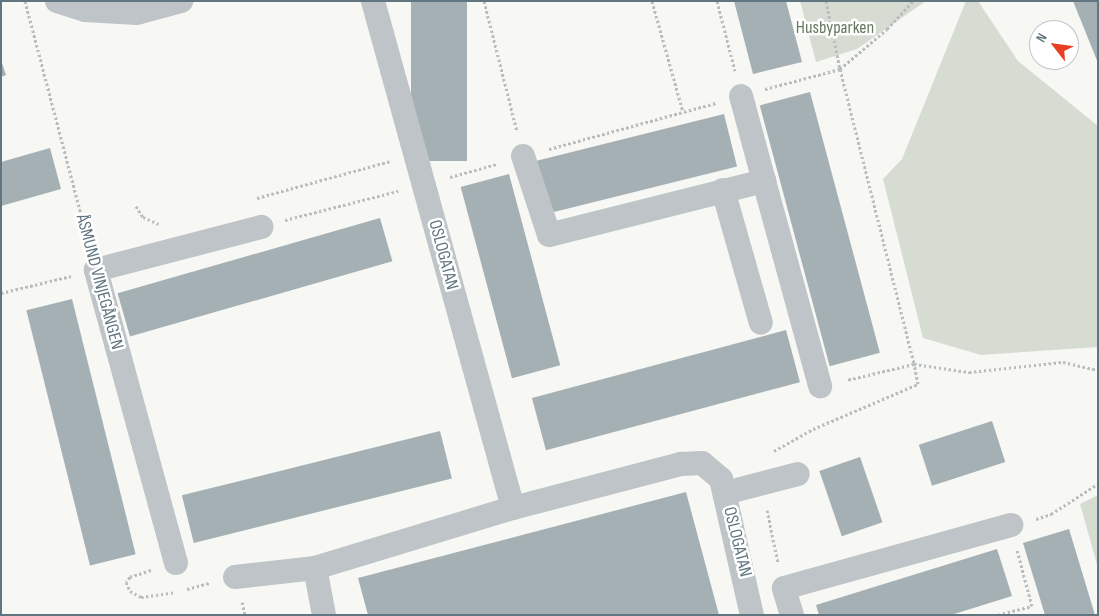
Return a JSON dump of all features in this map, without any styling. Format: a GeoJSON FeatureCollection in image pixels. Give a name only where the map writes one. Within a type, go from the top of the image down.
{"type":"FeatureCollection","features":[{"type":"Feature","properties":{"kind":"street"},"geometry":{"type":"LineString","coordinates":[[57,1],[85,10],[138,13],[181,1]]}},
{"type":"Feature","properties":{"kind":"street","name":"OSLOGATAN"},"geometry":{"type":"LineString","coordinates":[[373,1],[513,508]]}},
{"type":"Feature","properties":{"kind":"street"},"geometry":{"type":"LineString","coordinates":[[741,96],[820,386]]}},
{"type":"Feature","properties":{"kind":"street"},"geometry":{"type":"LineString","coordinates":[[524,156],[549,235],[764,181]]}},
{"type":"Feature","properties":{"kind":"street"},"geometry":{"type":"LineString","coordinates":[[723,190],[761,323]]}},
{"type":"Feature","properties":{"kind":"street"},"geometry":{"type":"LineString","coordinates":[[96,270],[261,226]]}},
{"type":"Feature","properties":{"kind":"street","name":"ÅSMUND VINJEGÅNGEN"},"geometry":{"type":"LineString","coordinates":[[96,270],[176,563]]}},
{"type":"Feature","properties":{"kind":"street","name":"OSLOGATAN"},"geometry":{"type":"LineString","coordinates":[[235,577],[315,568],[513,508],[681,464],[702,463],[712,469],[721,479],[752,615]]}},
{"type":"Feature","properties":{"kind":"street"},"geometry":{"type":"LineString","coordinates":[[725,493],[798,474]]}},
{"type":"Feature","properties":{"kind":"street"},"geometry":{"type":"LineString","coordinates":[[792,615],[784,588],[1011,525]]}},
{"type":"Feature","properties":{"kind":"street"},"geometry":{"type":"LineString","coordinates":[[315,568],[324,615]]}},
{"type":"Feature","properties":{"kind":"path","name":"ÅSMUND VINJEGÅNGEN"},"geometry":{"type":"LineString","coordinates":[[25,1],[96,270]]}},
{"type":"Feature","properties":{"kind":"path"},"geometry":{"type":"LineString","coordinates":[[484,1],[524,156],[840,69],[887,29],[913,1]]}},
{"type":"Feature","properties":{"kind":"path"},"geometry":{"type":"LineString","coordinates":[[652,1],[683,112]]}},
{"type":"Feature","properties":{"kind":"path"},"geometry":{"type":"LineString","coordinates":[[716,1],[741,96]]}},
{"type":"Feature","properties":{"kind":"path"},"geometry":{"type":"LineString","coordinates":[[813,429],[918,384],[840,69],[826,1]]}},
{"type":"Feature","properties":{"kind":"path"},"geometry":{"type":"LineString","coordinates":[[249,201],[415,154]]}},
{"type":"Feature","properties":{"kind":"path"},"geometry":{"type":"LineString","coordinates":[[261,226],[378,196]]}},
{"type":"Feature","properties":{"kind":"path"},"geometry":{"type":"LineString","coordinates":[[136,206],[151,223],[162,225]]}},
{"type":"Feature","properties":{"kind":"path"},"geometry":{"type":"LineString","coordinates":[[1,293],[96,270]]}},
{"type":"Feature","properties":{"kind":"path"},"geometry":{"type":"LineString","coordinates":[[820,386],[914,364],[969,372],[1062,362],[1098,370]]}},
{"type":"Feature","properties":{"kind":"path"},"geometry":{"type":"LineString","coordinates":[[998,615],[1032,606],[1011,525],[1050,514],[1098,484]]}},
{"type":"Feature","properties":{"kind":"green space","name":"Husbyparken"},"geometry":{"type":"Polygon","coordinates":[[[800,1],[926,1],[857,49],[816,62],[800,1]]]}},
{"type":"Feature","properties":{"kind":"green space"},"geometry":{"type":"Polygon","coordinates":[[[966,1],[978,1],[1018,61],[1098,126],[1098,347],[981,355],[923,338],[883,179],[902,159],[966,1]]]}},
{"type":"Feature","properties":{"kind":"green space"},"geometry":{"type":"Polygon","coordinates":[[[1098,495],[1098,568],[1080,504],[1098,495]]]}},
{"type":"Feature","properties":{"kind":"building"},"geometry":{"type":"Polygon","coordinates":[[[411,1],[467,1],[467,161],[411,161],[411,1]]]}},
{"type":"Feature","properties":{"kind":"building"},"geometry":{"type":"Polygon","coordinates":[[[734,1],[786,1],[802,62],[753,74],[734,1]]]}},
{"type":"Feature","properties":{"kind":"building"},"geometry":{"type":"Polygon","coordinates":[[[1073,1],[1098,1],[1098,63],[1073,1]]]}},
{"type":"Feature","properties":{"kind":"building"},"geometry":{"type":"Polygon","coordinates":[[[1,60],[6,75],[1,77],[1,60]]]}},
{"type":"Feature","properties":{"kind":"building"},"geometry":{"type":"Polygon","coordinates":[[[810,92],[880,353],[830,366],[760,105],[810,92]]]}},
{"type":"Feature","properties":{"kind":"building"},"geometry":{"type":"Polygon","coordinates":[[[724,114],[737,166],[549,213],[536,161],[724,114]]]}},
{"type":"Feature","properties":{"kind":"building"},"geometry":{"type":"Polygon","coordinates":[[[50,148],[61,189],[1,206],[1,162],[50,148]]]}},
{"type":"Feature","properties":{"kind":"building"},"geometry":{"type":"Polygon","coordinates":[[[509,174],[560,365],[512,378],[461,187],[509,174]]]}},
{"type":"Feature","properties":{"kind":"building"},"geometry":{"type":"Polygon","coordinates":[[[380,218],[392,261],[130,337],[118,293],[380,218]]]}},
{"type":"Feature","properties":{"kind":"building"},"geometry":{"type":"Polygon","coordinates":[[[72,299],[136,554],[90,566],[26,310],[72,299]]]}},
{"type":"Feature","properties":{"kind":"building"},"geometry":{"type":"Polygon","coordinates":[[[786,330],[800,382],[546,450],[532,398],[786,330]]]}},
{"type":"Feature","properties":{"kind":"building"},"geometry":{"type":"Polygon","coordinates":[[[992,421],[1005,462],[932,486],[919,445],[992,421]]]}},
{"type":"Feature","properties":{"kind":"building"},"geometry":{"type":"Polygon","coordinates":[[[440,431],[452,479],[194,543],[182,495],[440,431]]]}},
{"type":"Feature","properties":{"kind":"building"},"geometry":{"type":"Polygon","coordinates":[[[860,457],[882,522],[842,536],[819,471],[860,457]]]}},
{"type":"Feature","properties":{"kind":"building"},"geometry":{"type":"Polygon","coordinates":[[[686,492],[719,615],[368,615],[358,578],[686,492]]]}},
{"type":"Feature","properties":{"kind":"building"},"geometry":{"type":"Polygon","coordinates":[[[1069,529],[1095,615],[1045,615],[1023,543],[1069,529]]]}},
{"type":"Feature","properties":{"kind":"building"},"geometry":{"type":"Polygon","coordinates":[[[997,549],[1012,596],[951,615],[819,615],[816,605],[997,549]]]}}]}
